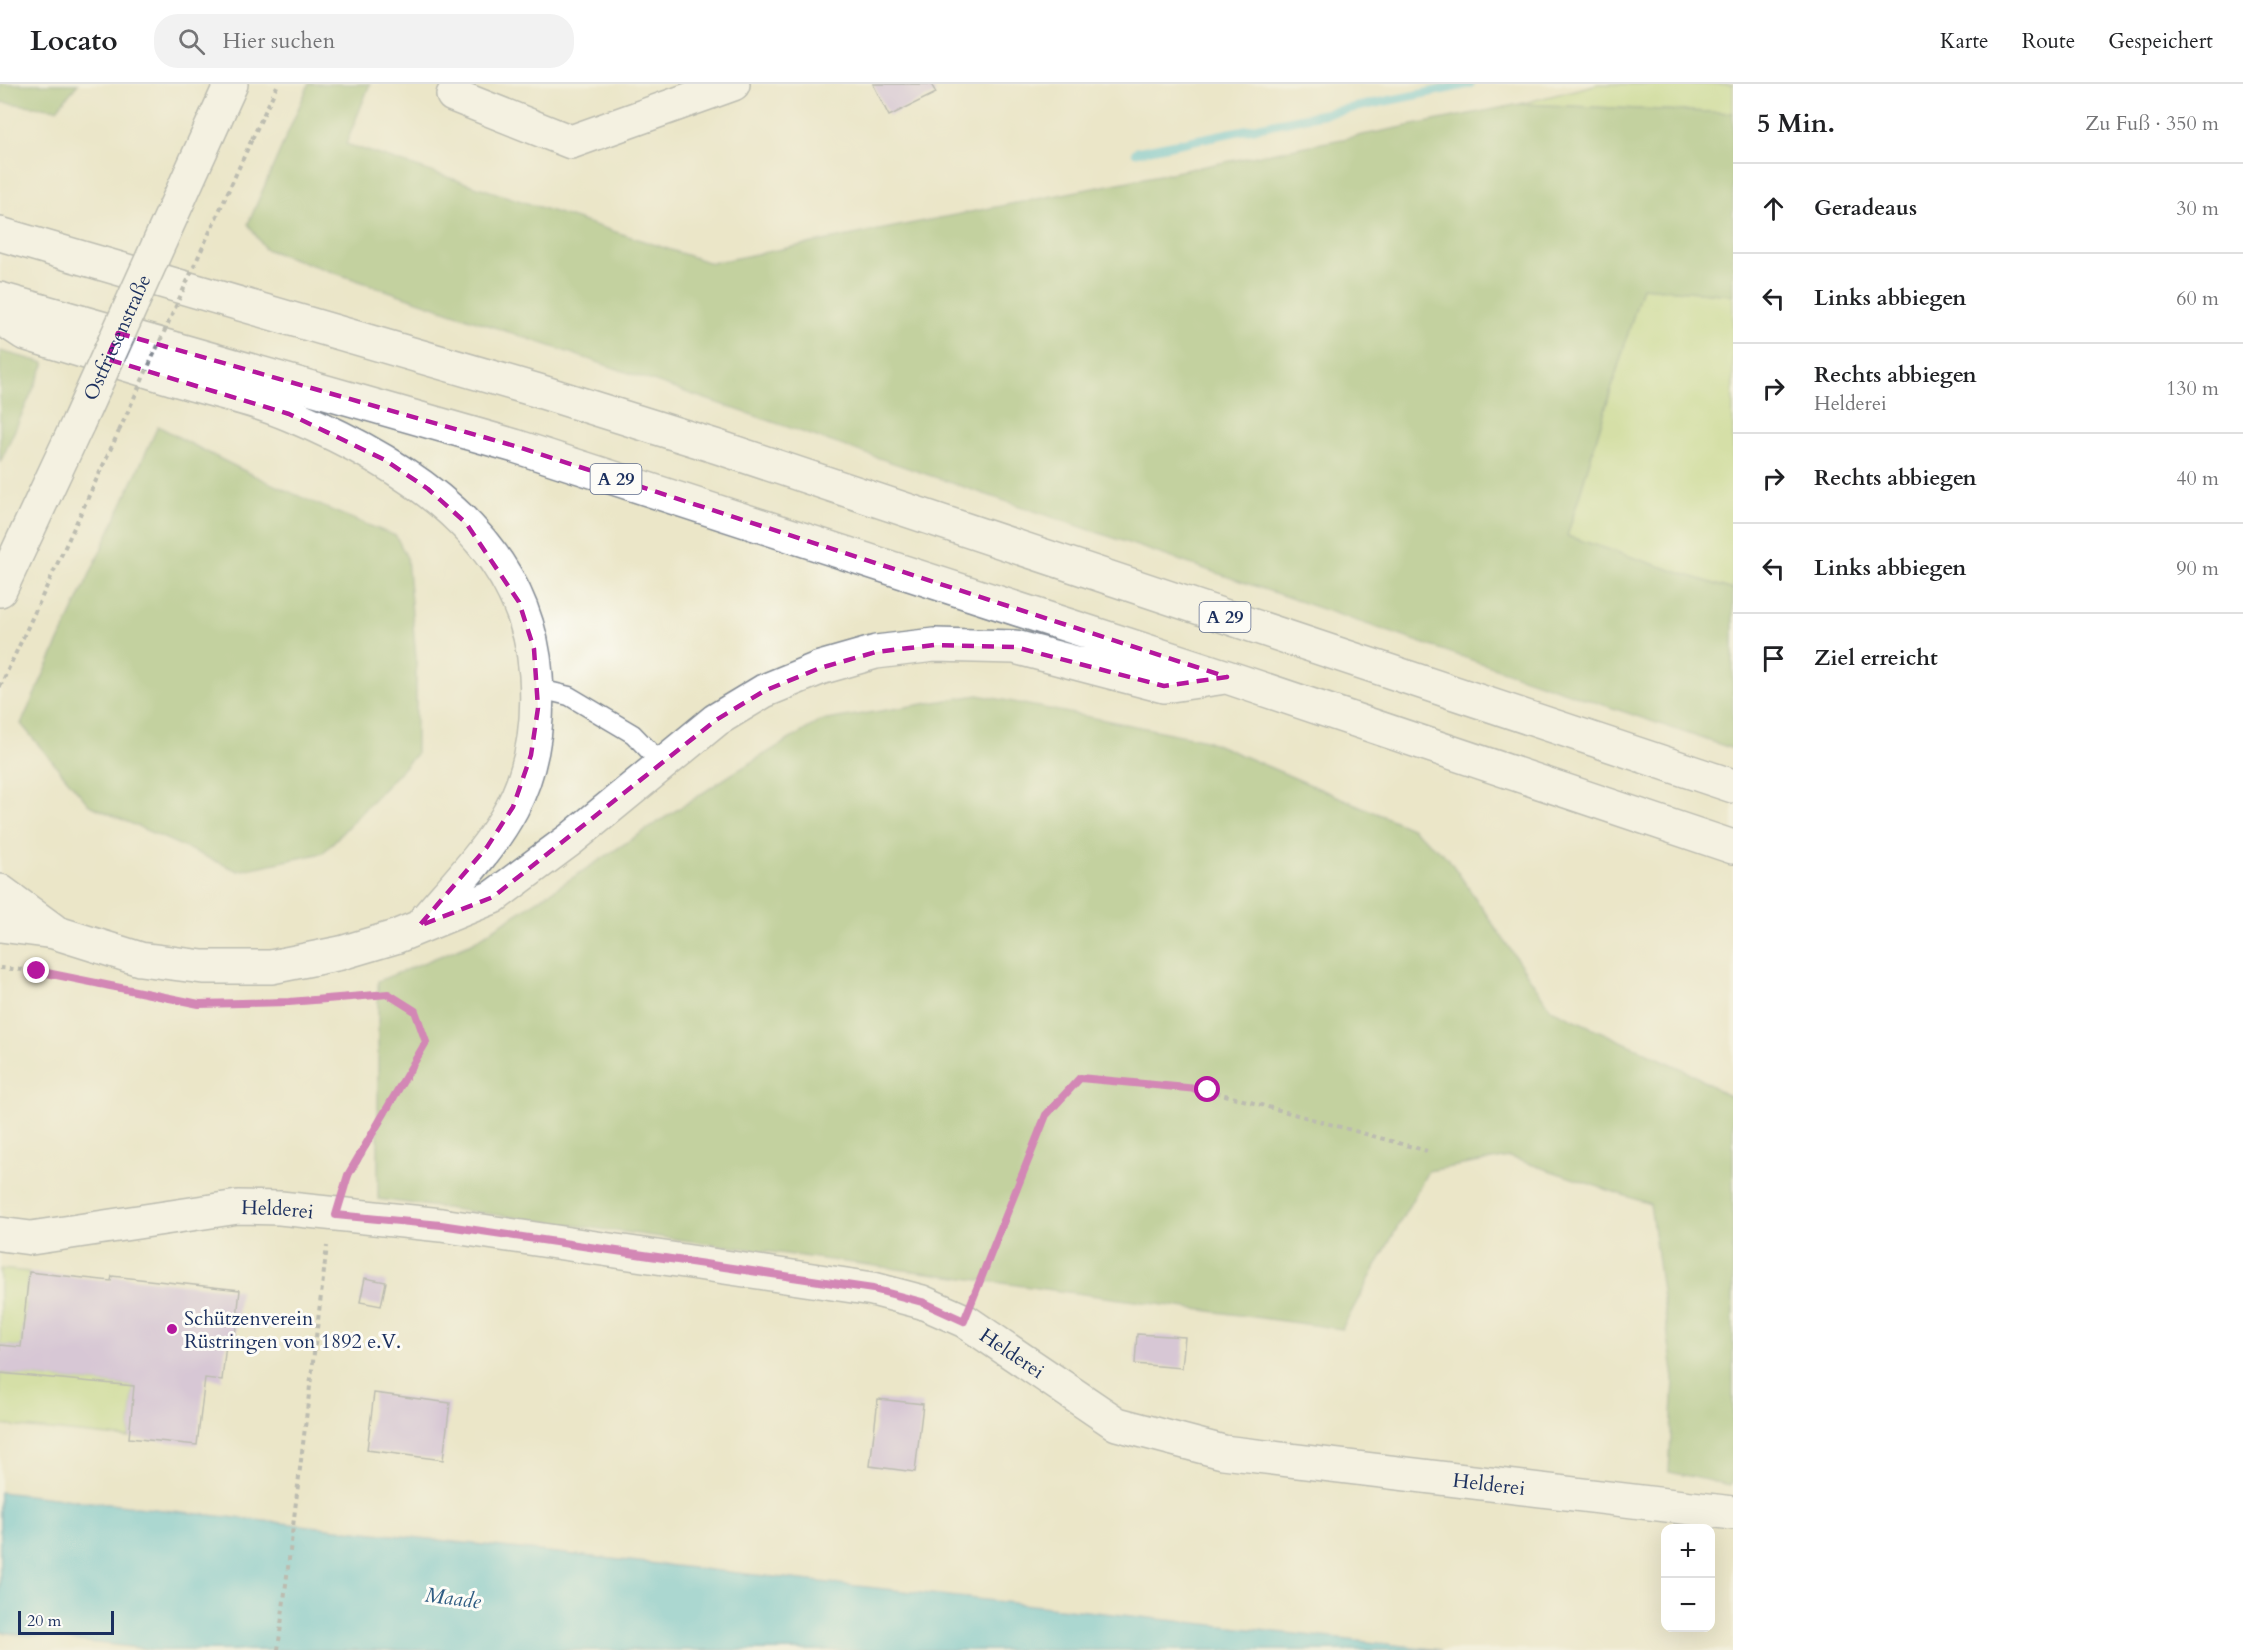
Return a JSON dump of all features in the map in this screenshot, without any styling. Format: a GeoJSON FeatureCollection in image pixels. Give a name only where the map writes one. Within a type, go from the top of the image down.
{"type":"FeatureCollection","features":[{"type":"Feature","properties":{"kind":"main road","name":"Ostfriesenstraße"},"geometry":{"type":"LineString","coordinates":[[0,590],[231,84]]}},
{"type":"Feature","properties":{"kind":"main road"},"geometry":{"type":"LineString","coordinates":[[453,95],[571,142],[733,84]]}},
{"type":"Feature","properties":{"kind":"main road","name":"A 29"},"geometry":{"type":"LineString","coordinates":[[0,234],[527,388],[718,447],[1733,786]]}},
{"type":"Feature","properties":{"kind":"main road","name":"A 29"},"geometry":{"type":"LineString","coordinates":[[0,299],[515,446],[1227,677],[1733,847]]}},
{"type":"Feature","properties":{"kind":"main road"},"geometry":{"type":"LineString","coordinates":[[0,317],[24,333],[289,414],[385,460],[428,489],[466,523],[496,562],[519,602],[534,650],[538,708],[531,755],[513,807],[487,847],[419,926]]}},
{"type":"Feature","properties":{"kind":"main road"},"geometry":{"type":"LineString","coordinates":[[0,925],[54,932],[140,959],[203,967],[271,968],[342,953],[395,937],[493,897],[716,720],[764,691],[820,668],[876,652],[934,645],[1015,647],[1164,686],[1227,677]]}},
{"type":"Feature","properties":{"kind":"main road"},"geometry":{"type":"LineString","coordinates":[[0,891],[54,932]]}},
{"type":"Feature","properties":{"kind":"main road","name":"Helderei"},"geometry":{"type":"LineString","coordinates":[[0,1234],[31,1238],[238,1207],[441,1225],[873,1289],[922,1302],[964,1321],[1117,1424],[1223,1452],[1733,1513]]}},
{"type":"Feature","properties":{"kind":"lane"},"geometry":{"type":"LineString","coordinates":[[536,688],[569,696],[633,734],[662,764]]}},
{"type":"Feature","properties":{"kind":"path"},"geometry":{"type":"LineString","coordinates":[[0,687],[278,84]]}},
{"type":"Feature","properties":{"kind":"path"},"geometry":{"type":"LineString","coordinates":[[0,968],[37,971],[133,992]]}},
{"type":"Feature","properties":{"kind":"path"},"geometry":{"type":"LineString","coordinates":[[155,996],[199,1004],[289,1002],[388,994],[415,1011],[426,1042],[348,1175],[328,1244],[278,1650]]}},
{"type":"Feature","properties":{"kind":"path"},"geometry":{"type":"LineString","coordinates":[[964,1321],[1046,1115],[1080,1078],[1208,1090],[1426,1151]]}},
{"type":"Feature","properties":{"kind":"highlighted area"},"geometry":{"type":"Polygon","coordinates":[[[118,333],[515,446],[1227,677],[1164,686],[1015,647],[934,645],[876,652],[820,668],[764,691],[716,720],[493,897],[419,926],[487,847],[513,807],[531,755],[538,708],[534,649],[519,602],[466,523],[428,489],[385,460],[289,414],[107,359],[118,333]]]}},
{"type":"Feature","properties":{"kind":"green space"},"geometry":{"type":"Polygon","coordinates":[[[0,84],[78,84],[57,109],[0,102],[0,84]]]}},
{"type":"Feature","properties":{"kind":"green space"},"geometry":{"type":"Polygon","coordinates":[[[309,84],[370,84],[346,144],[711,263],[1520,104],[1733,113],[1733,295],[1642,287],[1567,536],[1733,590],[1733,749],[265,249],[248,224],[309,84]]]}},
{"type":"Feature","properties":{"kind":"green space"},"geometry":{"type":"Polygon","coordinates":[[[1598,84],[1733,84],[1733,113],[1520,104],[1598,84]]]}},
{"type":"Feature","properties":{"kind":"green space"},"geometry":{"type":"Polygon","coordinates":[[[1642,287],[1733,295],[1733,590],[1567,536],[1642,287]]]}},
{"type":"Feature","properties":{"kind":"green space"},"geometry":{"type":"Polygon","coordinates":[[[0,351],[45,363],[0,463],[0,351]]]}},
{"type":"Feature","properties":{"kind":"green space"},"geometry":{"type":"Polygon","coordinates":[[[158,426],[275,486],[396,536],[407,558],[416,658],[416,754],[323,853],[238,871],[89,805],[21,724],[158,426]]]}},
{"type":"Feature","properties":{"kind":"green space"},"geometry":{"type":"Polygon","coordinates":[[[978,695],[1206,740],[1411,828],[1448,858],[1551,1009],[1689,1072],[1733,1099],[1733,1481],[1730,1485],[1669,1472],[1674,1379],[1650,1204],[1509,1157],[1428,1171],[1342,1329],[378,1199],[378,981],[472,943],[732,774],[820,721],[978,695]]]}},
{"type":"Feature","properties":{"kind":"green space"},"geometry":{"type":"Polygon","coordinates":[[[0,1269],[29,1272],[21,1347],[0,1345],[0,1269]]]}},
{"type":"Feature","properties":{"kind":"green space"},"geometry":{"type":"Polygon","coordinates":[[[0,1373],[134,1386],[129,1438],[0,1425],[0,1373]]]}},
{"type":"Feature","properties":{"kind":"water","name":"Maade"},"geometry":{"type":"Polygon","coordinates":[[[0,1492],[1441,1650],[158,1650],[0,1632],[0,1492]]]}},
{"type":"Feature","properties":{"kind":"building"},"geometry":{"type":"Polygon","coordinates":[[[873,84],[931,84],[936,93],[889,116],[873,84]]]}},
{"type":"Feature","properties":{"kind":"building"},"geometry":{"type":"Polygon","coordinates":[[[29,1272],[111,1281],[112,1276],[240,1290],[235,1336],[227,1335],[222,1380],[205,1378],[197,1445],[129,1438],[134,1386],[0,1373],[0,1345],[21,1347],[29,1272]]]}},
{"type":"Feature","properties":{"kind":"building"},"geometry":{"type":"Polygon","coordinates":[[[365,1278],[386,1282],[381,1306],[360,1302],[365,1278]]]}},
{"type":"Feature","properties":{"kind":"building"},"geometry":{"type":"Polygon","coordinates":[[[1137,1334],[1185,1337],[1182,1368],[1135,1364],[1137,1334]]]}},
{"type":"Feature","properties":{"kind":"building"},"geometry":{"type":"Polygon","coordinates":[[[374,1393],[450,1403],[443,1460],[367,1450],[374,1393]]]}},
{"type":"Feature","properties":{"kind":"building"},"geometry":{"type":"Polygon","coordinates":[[[878,1399],[923,1404],[915,1472],[870,1466],[878,1399]]]}},
{"type":"Feature","properties":{"kind":"waterway"},"geometry":{"type":"LineString","coordinates":[[1136,152],[1470,84]]}},
{"type":"Feature","properties":{"kind":"place","name":"Schützenverein Rüstringen von 1892 e.V."},"geometry":{"type":"Point","coordinates":[172,1329]}},
{"type":"Feature","properties":{"kind":"route"},"geometry":{"type":"LineString","coordinates":[[37,971],[81,982],[199,1004],[289,1002],[388,994],[415,1011],[426,1042],[348,1175],[336,1215],[441,1225],[873,1289],[922,1302],[964,1321],[1046,1115],[1080,1078],[1208,1090]]}}]}
